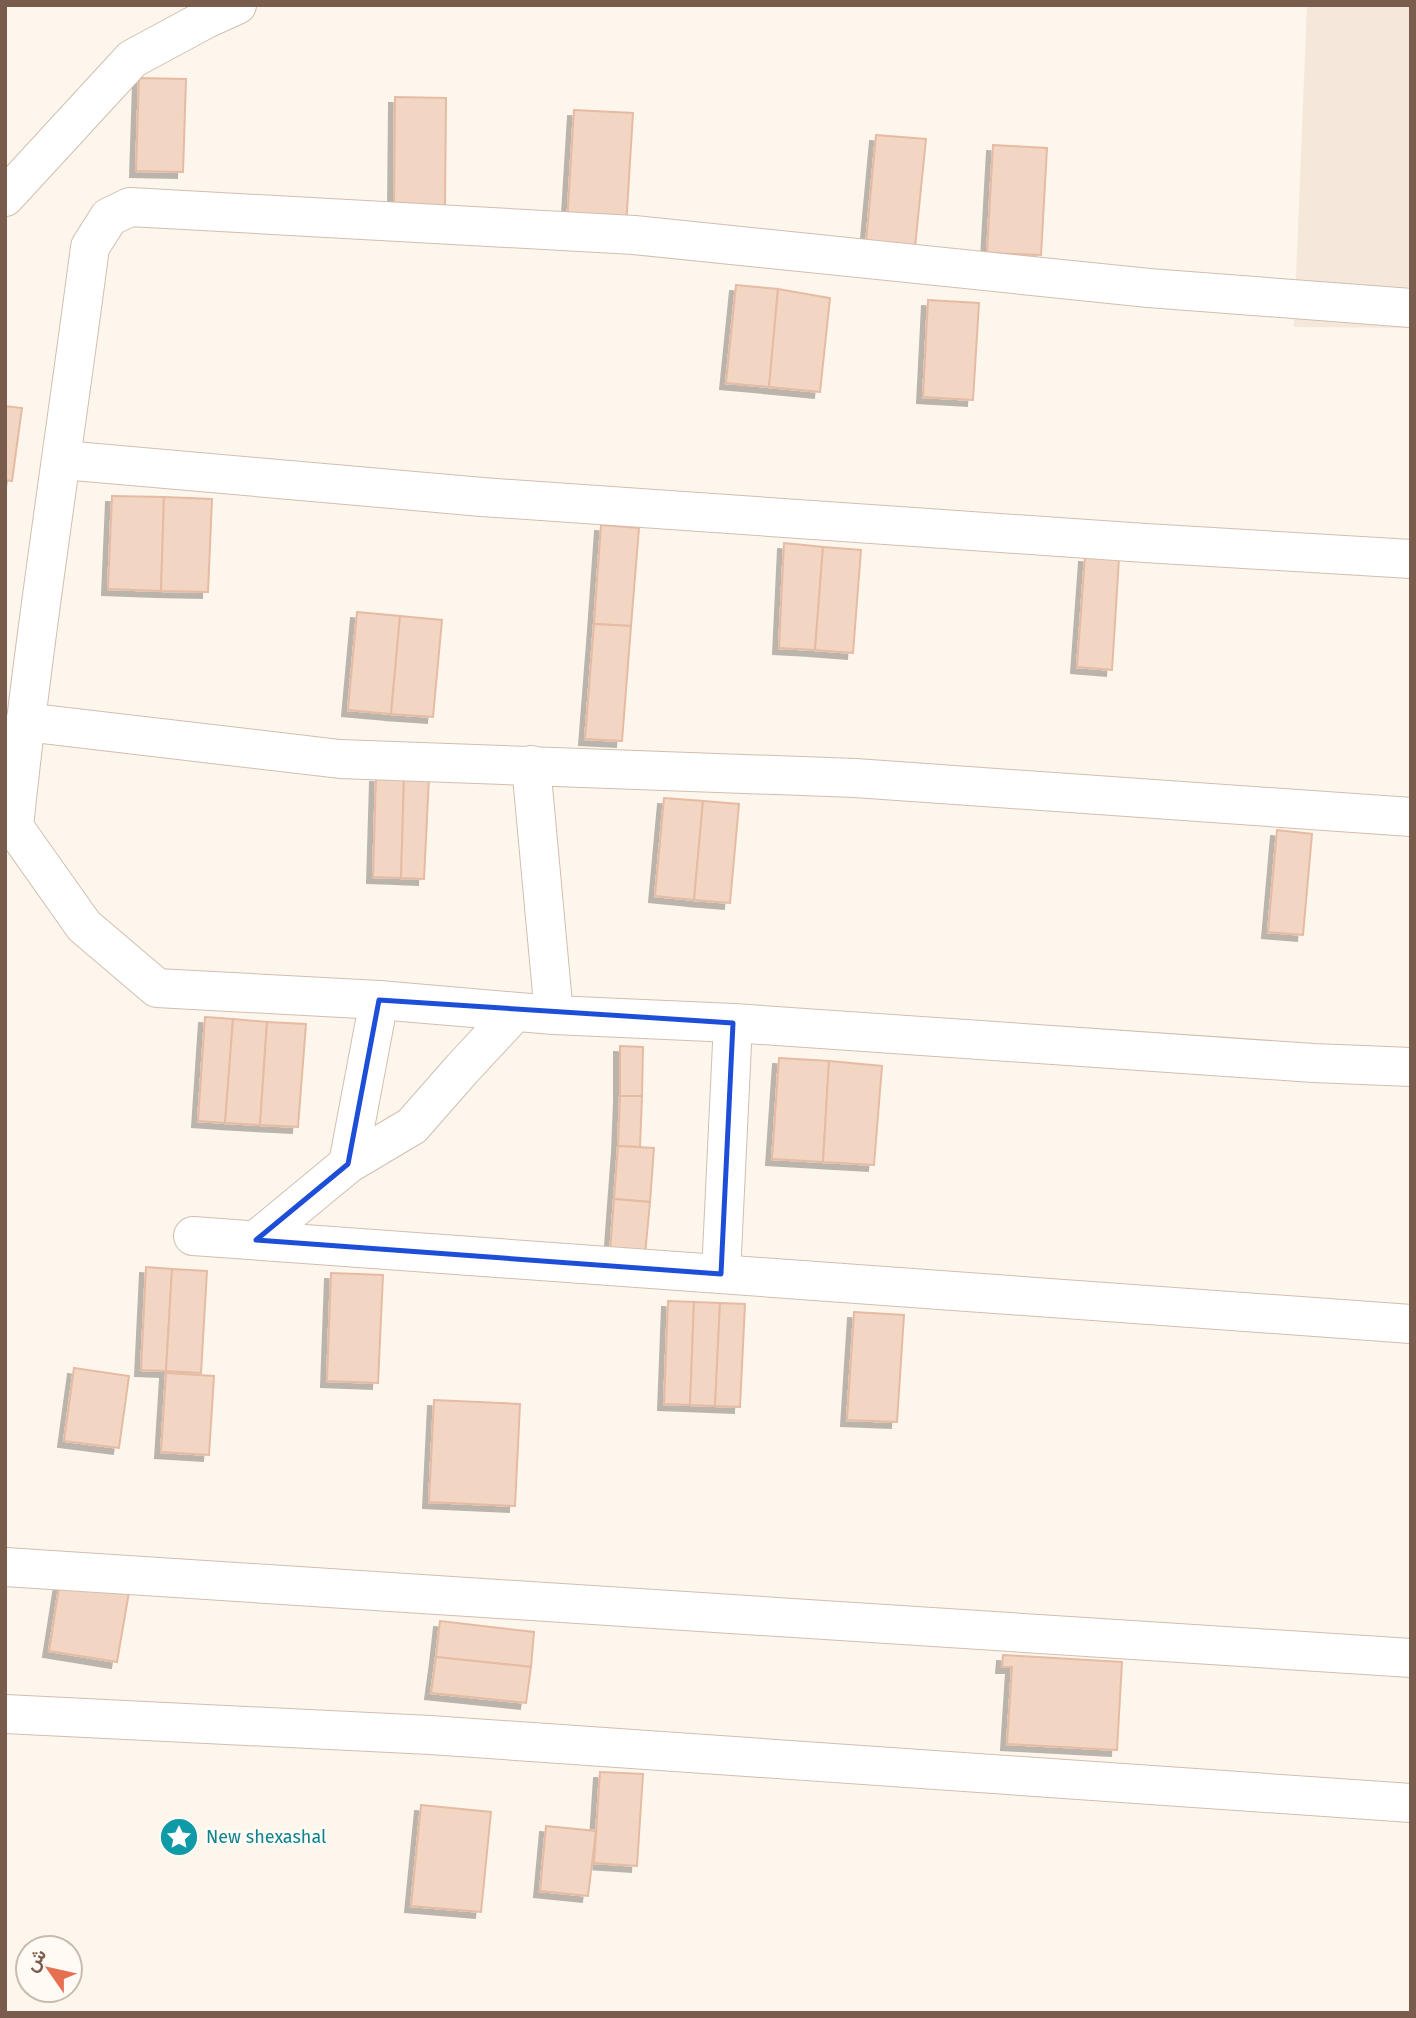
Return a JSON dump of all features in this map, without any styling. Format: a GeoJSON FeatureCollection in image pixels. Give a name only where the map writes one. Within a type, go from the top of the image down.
{"type":"FeatureCollection","features":[{"type":"Feature","properties":{"kind":"street"},"geometry":{"type":"LineString","coordinates":[[5,197],[132,59],[237,5]]}},
{"type":"Feature","properties":{"kind":"street"},"geometry":{"type":"LineString","coordinates":[[1411,308],[1149,288],[634,235],[131,207],[109,217],[90,247],[63,460],[25,722],[15,827],[84,926],[156,988],[379,1000],[554,1015],[733,1023],[1299,1062],[1411,1066]]}},
{"type":"Feature","properties":{"kind":"street"},"geometry":{"type":"LineString","coordinates":[[63,460],[495,498],[1411,559]]}},
{"type":"Feature","properties":{"kind":"street"},"geometry":{"type":"LineString","coordinates":[[25,722],[340,759],[855,778],[1411,817]]}},
{"type":"Feature","properties":{"kind":"street"},"geometry":{"type":"LineString","coordinates":[[531,765],[554,1015]]}},
{"type":"Feature","properties":{"kind":"street"},"geometry":{"type":"LineString","coordinates":[[348,1164],[379,1000]]}},
{"type":"Feature","properties":{"kind":"street"},"geometry":{"type":"LineString","coordinates":[[256,1240],[348,1164],[412,1126],[515,1012]]}},
{"type":"Feature","properties":{"kind":"street"},"geometry":{"type":"LineString","coordinates":[[721,1274],[733,1023]]}},
{"type":"Feature","properties":{"kind":"street"},"geometry":{"type":"LineString","coordinates":[[193,1236],[1411,1324]]}},
{"type":"Feature","properties":{"kind":"street"},"geometry":{"type":"LineString","coordinates":[[5,1567],[1411,1658]]}},
{"type":"Feature","properties":{"kind":"street"},"geometry":{"type":"LineString","coordinates":[[5,1714],[429,1735],[1411,1803]]}},
{"type":"Feature","properties":{"kind":"highlighted area"},"geometry":{"type":"Polygon","coordinates":[[[379,1000],[733,1023],[721,1274],[256,1240],[348,1164],[379,1000]]]}},
{"type":"Feature","properties":{"kind":"shaded area"},"geometry":{"type":"Polygon","coordinates":[[[1307,5],[1411,5],[1411,328],[1294,327],[1307,5]]]}},
{"type":"Feature","properties":{"kind":"building"},"geometry":{"type":"Polygon","coordinates":[[[139,78],[186,79],[183,172],[136,171],[139,78]]]}},
{"type":"Feature","properties":{"kind":"building"},"geometry":{"type":"Polygon","coordinates":[[[395,97],[446,98],[445,208],[394,207],[395,97]]]}},
{"type":"Feature","properties":{"kind":"building"},"geometry":{"type":"Polygon","coordinates":[[[574,110],[633,113],[626,227],[567,224],[574,110]]]}},
{"type":"Feature","properties":{"kind":"building"},"geometry":{"type":"Polygon","coordinates":[[[876,135],[926,139],[915,247],[866,243],[876,135]]]}},
{"type":"Feature","properties":{"kind":"building"},"geometry":{"type":"Polygon","coordinates":[[[993,145],[1047,148],[1041,255],[987,253],[993,145]]]}},
{"type":"Feature","properties":{"kind":"building"},"geometry":{"type":"Polygon","coordinates":[[[736,285],[778,289],[769,387],[726,383],[736,285]]]}},
{"type":"Feature","properties":{"kind":"building"},"geometry":{"type":"Polygon","coordinates":[[[778,289],[830,298],[820,392],[769,387],[778,289]]]}},
{"type":"Feature","properties":{"kind":"building"},"geometry":{"type":"Polygon","coordinates":[[[928,300],[979,303],[973,400],[923,397],[928,300]]]}},
{"type":"Feature","properties":{"kind":"building"},"geometry":{"type":"Polygon","coordinates":[[[5,406],[22,408],[12,481],[5,480],[5,406]]]}},
{"type":"Feature","properties":{"kind":"building"},"geometry":{"type":"Polygon","coordinates":[[[112,496],[164,497],[161,591],[108,589],[112,496]]]}},
{"type":"Feature","properties":{"kind":"building"},"geometry":{"type":"Polygon","coordinates":[[[164,497],[212,499],[208,592],[161,591],[164,497]]]}},
{"type":"Feature","properties":{"kind":"building"},"geometry":{"type":"Polygon","coordinates":[[[601,525],[639,528],[631,626],[594,624],[601,525]]]}},
{"type":"Feature","properties":{"kind":"building"},"geometry":{"type":"Polygon","coordinates":[[[784,543],[823,547],[815,650],[779,648],[784,543]]]}},
{"type":"Feature","properties":{"kind":"building"},"geometry":{"type":"Polygon","coordinates":[[[823,547],[861,550],[853,653],[815,650],[823,547]]]}},
{"type":"Feature","properties":{"kind":"building"},"geometry":{"type":"Polygon","coordinates":[[[1085,556],[1119,558],[1112,670],[1077,667],[1085,556]]]}},
{"type":"Feature","properties":{"kind":"building"},"geometry":{"type":"Polygon","coordinates":[[[357,612],[400,616],[391,714],[348,710],[357,612]]]}},
{"type":"Feature","properties":{"kind":"building"},"geometry":{"type":"Polygon","coordinates":[[[400,616],[442,620],[433,717],[391,714],[400,616]]]}},
{"type":"Feature","properties":{"kind":"building"},"geometry":{"type":"Polygon","coordinates":[[[594,624],[631,626],[622,741],[585,739],[594,624]]]}},
{"type":"Feature","properties":{"kind":"building"},"geometry":{"type":"Polygon","coordinates":[[[376,776],[404,777],[401,878],[373,877],[376,776]]]}},
{"type":"Feature","properties":{"kind":"building"},"geometry":{"type":"Polygon","coordinates":[[[404,777],[429,777],[424,879],[401,878],[404,777]]]}},
{"type":"Feature","properties":{"kind":"building"},"geometry":{"type":"Polygon","coordinates":[[[664,798],[703,801],[694,900],[655,896],[664,798]]]}},
{"type":"Feature","properties":{"kind":"building"},"geometry":{"type":"Polygon","coordinates":[[[703,801],[739,804],[730,903],[694,900],[703,801]]]}},
{"type":"Feature","properties":{"kind":"building"},"geometry":{"type":"Polygon","coordinates":[[[1277,830],[1312,834],[1303,935],[1268,932],[1277,830]]]}},
{"type":"Feature","properties":{"kind":"building"},"geometry":{"type":"Polygon","coordinates":[[[205,1017],[233,1019],[225,1123],[198,1121],[205,1017]]]}},
{"type":"Feature","properties":{"kind":"building"},"geometry":{"type":"Polygon","coordinates":[[[233,1019],[267,1022],[260,1125],[225,1123],[233,1019]]]}},
{"type":"Feature","properties":{"kind":"building"},"geometry":{"type":"Polygon","coordinates":[[[267,1022],[306,1024],[298,1127],[260,1125],[267,1022]]]}},
{"type":"Feature","properties":{"kind":"building"},"geometry":{"type":"Polygon","coordinates":[[[620,1046],[643,1047],[642,1096],[620,1096],[620,1046]]]}},
{"type":"Feature","properties":{"kind":"building"},"geometry":{"type":"Polygon","coordinates":[[[779,1058],[829,1061],[823,1162],[772,1159],[779,1058]]]}},
{"type":"Feature","properties":{"kind":"building"},"geometry":{"type":"Polygon","coordinates":[[[829,1061],[882,1066],[874,1165],[823,1162],[829,1061]]]}},
{"type":"Feature","properties":{"kind":"building"},"geometry":{"type":"Polygon","coordinates":[[[620,1096],[642,1096],[640,1147],[618,1146],[620,1096]]]}},
{"type":"Feature","properties":{"kind":"building"},"geometry":{"type":"Polygon","coordinates":[[[618,1146],[654,1148],[650,1202],[614,1199],[618,1146]]]}},
{"type":"Feature","properties":{"kind":"building"},"geometry":{"type":"Polygon","coordinates":[[[614,1199],[650,1202],[645,1255],[610,1253],[614,1199]]]}},
{"type":"Feature","properties":{"kind":"building"},"geometry":{"type":"Polygon","coordinates":[[[146,1267],[172,1269],[166,1371],[141,1370],[146,1267]]]}},
{"type":"Feature","properties":{"kind":"building"},"geometry":{"type":"Polygon","coordinates":[[[172,1269],[207,1271],[201,1373],[166,1371],[172,1269]]]}},
{"type":"Feature","properties":{"kind":"building"},"geometry":{"type":"Polygon","coordinates":[[[331,1273],[383,1275],[378,1383],[327,1381],[331,1273]]]}},
{"type":"Feature","properties":{"kind":"building"},"geometry":{"type":"Polygon","coordinates":[[[668,1301],[694,1302],[690,1405],[664,1404],[668,1301]]]}},
{"type":"Feature","properties":{"kind":"building"},"geometry":{"type":"Polygon","coordinates":[[[694,1302],[720,1303],[715,1406],[690,1405],[694,1302]]]}},
{"type":"Feature","properties":{"kind":"building"},"geometry":{"type":"Polygon","coordinates":[[[720,1303],[745,1304],[740,1407],[715,1406],[720,1303]]]}},
{"type":"Feature","properties":{"kind":"building"},"geometry":{"type":"Polygon","coordinates":[[[854,1312],[904,1315],[897,1422],[847,1420],[854,1312]]]}},
{"type":"Feature","properties":{"kind":"building"},"geometry":{"type":"Polygon","coordinates":[[[74,1368],[129,1376],[119,1448],[64,1441],[74,1368]]]}},
{"type":"Feature","properties":{"kind":"building"},"geometry":{"type":"Polygon","coordinates":[[[166,1373],[214,1376],[209,1455],[161,1452],[166,1373]]]}},
{"type":"Feature","properties":{"kind":"building"},"geometry":{"type":"Polygon","coordinates":[[[434,1400],[520,1404],[515,1506],[429,1502],[434,1400]]]}},
{"type":"Feature","properties":{"kind":"building"},"geometry":{"type":"Polygon","coordinates":[[[60,1581],[129,1592],[117,1662],[49,1651],[60,1581]]]}},
{"type":"Feature","properties":{"kind":"building"},"geometry":{"type":"Polygon","coordinates":[[[440,1621],[534,1632],[531,1667],[436,1657],[440,1621]]]}},
{"type":"Feature","properties":{"kind":"building"},"geometry":{"type":"Polygon","coordinates":[[[1003,1655],[1122,1662],[1117,1750],[1007,1744],[1012,1667],[1002,1667],[1003,1655]]]}},
{"type":"Feature","properties":{"kind":"building"},"geometry":{"type":"Polygon","coordinates":[[[436,1657],[531,1667],[526,1703],[431,1693],[436,1657]]]}},
{"type":"Feature","properties":{"kind":"building"},"geometry":{"type":"Polygon","coordinates":[[[600,1772],[643,1774],[637,1866],[594,1863],[600,1772]]]}},
{"type":"Feature","properties":{"kind":"building"},"geometry":{"type":"Polygon","coordinates":[[[421,1805],[491,1812],[481,1912],[411,1906],[421,1805]]]}},
{"type":"Feature","properties":{"kind":"building"},"geometry":{"type":"Polygon","coordinates":[[[546,1826],[596,1831],[588,1896],[540,1891],[546,1826]]]}},
{"type":"Feature","properties":{"kind":"place","name":"New shexashal"},"geometry":{"type":"Point","coordinates":[179,1837]}}]}
